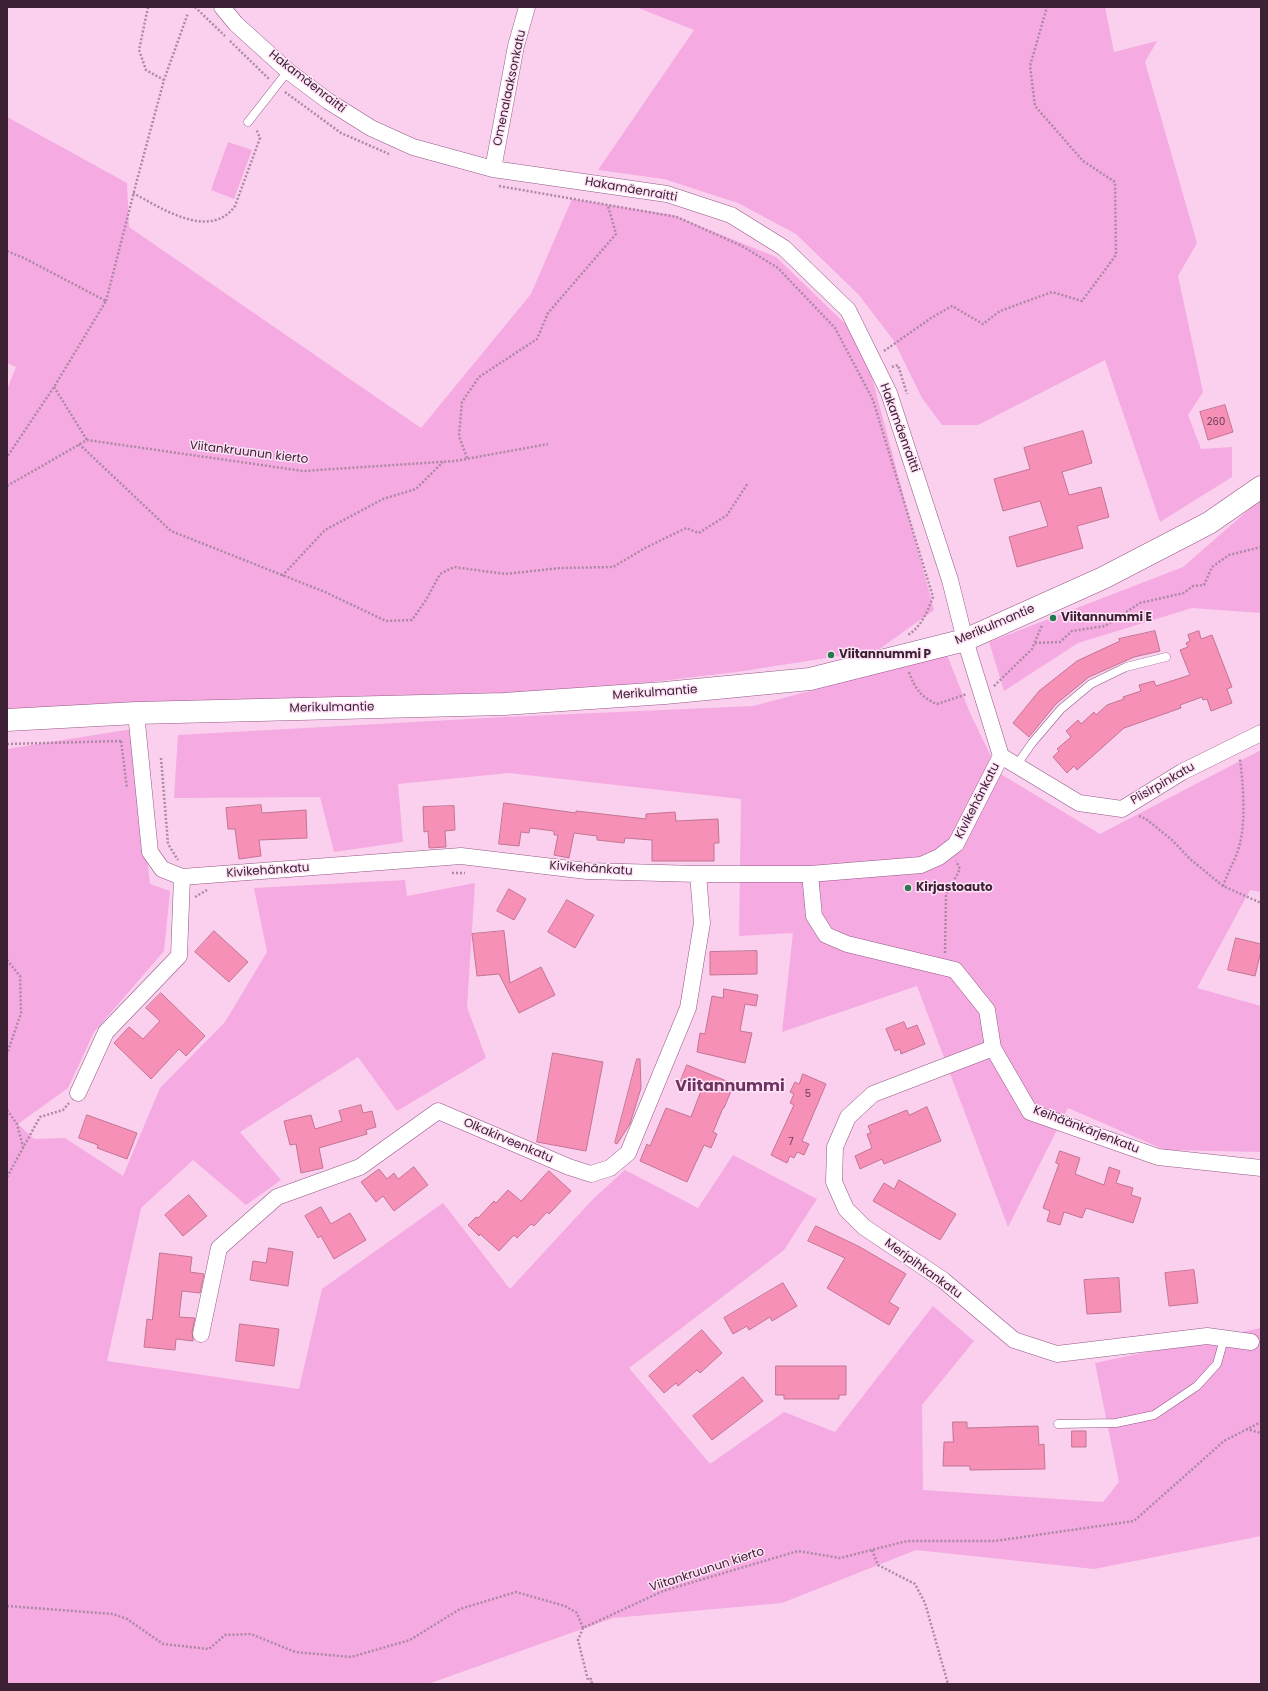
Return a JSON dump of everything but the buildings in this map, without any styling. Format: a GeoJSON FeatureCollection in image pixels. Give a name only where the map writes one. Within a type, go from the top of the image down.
{"type":"FeatureCollection","features":[{"type":"Feature","properties":{"kind":"street","name":"Hakamäenraitti"},"geometry":{"type":"LineString","coordinates":[[222,7],[236,24],[288,71],[328,102],[371,128],[413,147],[493,169],[667,194],[731,215],[784,248],[848,310],[889,393],[935,531],[950,580],[965,640]]}},
{"type":"Feature","properties":{"kind":"street","name":"Omenalaaksonkatu"},"geometry":{"type":"LineString","coordinates":[[493,169],[516,46],[528,7]]}},
{"type":"Feature","properties":{"kind":"street","name":"Merikulmantie"},"geometry":{"type":"LineString","coordinates":[[7,720],[136,713],[504,704],[665,693],[810,679],[965,640],[1103,578],[1209,523],[1261,487]]}},
{"type":"Feature","properties":{"kind":"street","name":"Kivikehänkatu"},"geometry":{"type":"LineString","coordinates":[[181,870],[462,856],[587,871],[698,874],[810,874],[921,866],[939,857],[956,844],[1001,756],[965,640]]}},
{"type":"Feature","properties":{"kind":"street"},"geometry":{"type":"LineString","coordinates":[[78,1093],[106,1032],[179,956],[181,870],[162,868],[150,852],[136,713]]}},
{"type":"Feature","properties":{"kind":"street","name":"Piisirpinkatu"},"geometry":{"type":"LineString","coordinates":[[1001,756],[1078,803],[1122,809],[1182,772],[1261,733]]}},
{"type":"Feature","properties":{"kind":"street","name":"Olkakirveenkatu"},"geometry":{"type":"LineString","coordinates":[[201,1334],[219,1248],[277,1197],[360,1167],[438,1111],[569,1167],[592,1174],[610,1168],[628,1153],[688,1008],[702,923],[698,874]]}},
{"type":"Feature","properties":{"kind":"street","name":"Keihäänkärjenkatu"},"geometry":{"type":"LineString","coordinates":[[810,874],[814,916],[826,935],[847,944],[955,970],[987,1010],[993,1048],[1030,1112],[1158,1157],[1261,1168]]}},
{"type":"Feature","properties":{"kind":"street","name":"Meripihkankatu"},"geometry":{"type":"LineString","coordinates":[[993,1048],[873,1094],[848,1117],[835,1147],[834,1182],[846,1209],[864,1227],[943,1280],[1014,1340],[1057,1354],[1207,1336],[1251,1342]]}},
{"type":"Feature","properties":{"kind":"lane"},"geometry":{"type":"LineString","coordinates":[[248,122],[288,71]]}},
{"type":"Feature","properties":{"kind":"lane"},"geometry":{"type":"LineString","coordinates":[[1016,766],[1032,743],[1061,709],[1091,684],[1126,667],[1166,657]]}},
{"type":"Feature","properties":{"kind":"lane"},"geometry":{"type":"LineString","coordinates":[[1058,1424],[1116,1423],[1154,1415],[1197,1386],[1217,1364],[1224,1338]]}},
{"type":"Feature","properties":{"kind":"path"},"geometry":{"type":"LineString","coordinates":[[148,7],[139,50],[146,70],[164,80]]}},
{"type":"Feature","properties":{"kind":"path"},"geometry":{"type":"LineString","coordinates":[[195,7],[276,85],[310,111],[341,133],[374,149],[395,156]]}},
{"type":"Feature","properties":{"kind":"path"},"geometry":{"type":"LineString","coordinates":[[872,360],[931,318],[952,306],[983,324],[1000,311],[1052,292],[1082,301],[1116,255],[1115,182],[1083,161],[1035,106],[1030,66],[1047,7]]}},
{"type":"Feature","properties":{"kind":"path"},"geometry":{"type":"LineString","coordinates":[[7,457],[54,387],[106,301],[133,193],[164,80],[188,13]]}},
{"type":"Feature","properties":{"kind":"path"},"geometry":{"type":"LineString","coordinates":[[133,193],[171,213],[196,221],[208,221],[221,218],[230,213],[235,206],[260,138],[258,130],[248,122]]}},
{"type":"Feature","properties":{"kind":"path"},"geometry":{"type":"LineString","coordinates":[[497,186],[678,217],[742,246],[778,268],[836,328],[873,400],[933,597],[924,619],[914,631],[900,640],[914,684],[925,699],[937,704],[971,692]]}},
{"type":"Feature","properties":{"kind":"path"},"geometry":{"type":"LineString","coordinates":[[467,458],[459,436],[462,402],[479,377],[536,339],[548,313],[616,234],[608,206]]}},
{"type":"Feature","properties":{"kind":"path"},"geometry":{"type":"LineString","coordinates":[[7,251],[24,258],[106,301]]}},
{"type":"Feature","properties":{"kind":"path"},"geometry":{"type":"LineString","coordinates":[[7,486],[87,440],[54,387]]}},
{"type":"Feature","properties":{"kind":"path","name":"Viitankruunun kierto"},"geometry":{"type":"LineString","coordinates":[[87,440],[303,471],[443,461],[548,444]]}},
{"type":"Feature","properties":{"kind":"path"},"geometry":{"type":"LineString","coordinates":[[79,444],[171,531],[325,592],[386,621],[412,620],[426,600],[440,574],[454,567],[505,574],[560,568],[613,567],[645,548],[686,528],[699,533],[728,515],[748,483]]}},
{"type":"Feature","properties":{"kind":"path"},"geometry":{"type":"LineString","coordinates":[[282,576],[326,530],[383,499],[416,489],[443,461]]}},
{"type":"Feature","properties":{"kind":"path"},"geometry":{"type":"LineString","coordinates":[[1035,643],[1060,642],[1072,631],[1104,626],[1140,603],[1184,593],[1193,586],[1204,585],[1212,567],[1217,563],[1229,555],[1261,547]]}},
{"type":"Feature","properties":{"kind":"path"},"geometry":{"type":"LineString","coordinates":[[993,687],[1032,649],[1041,626],[1047,622]]}},
{"type":"Feature","properties":{"kind":"path"},"geometry":{"type":"LineString","coordinates":[[7,744],[139,741]]}},
{"type":"Feature","properties":{"kind":"path"},"geometry":{"type":"LineString","coordinates":[[1223,886],[1241,842],[1243,821],[1242,789],[1237,745]]}},
{"type":"Feature","properties":{"kind":"path"},"geometry":{"type":"LineString","coordinates":[[162,758],[168,844],[181,870]]}},
{"type":"Feature","properties":{"kind":"path"},"geometry":{"type":"LineString","coordinates":[[1122,809],[1146,819],[1172,840],[1190,859],[1223,886],[1261,903]]}},
{"type":"Feature","properties":{"kind":"path"},"geometry":{"type":"LineString","coordinates":[[944,967],[946,895],[960,869],[954,857]]}},
{"type":"Feature","properties":{"kind":"path"},"geometry":{"type":"LineString","coordinates":[[449,873],[471,873]]}},
{"type":"Feature","properties":{"kind":"path"},"geometry":{"type":"LineString","coordinates":[[195,897],[208,889]]}},
{"type":"Feature","properties":{"kind":"path"},"geometry":{"type":"LineString","coordinates":[[7,960],[20,976],[21,1013],[7,1054]]}},
{"type":"Feature","properties":{"kind":"path"},"geometry":{"type":"LineString","coordinates":[[7,1177],[40,1117],[63,1110],[78,1093]]}},
{"type":"Feature","properties":{"kind":"path"},"geometry":{"type":"LineString","coordinates":[[7,1110],[17,1124],[23,1148]]}},
{"type":"Feature","properties":{"kind":"path"},"geometry":{"type":"LineString","coordinates":[[948,1684],[925,1603],[915,1584],[878,1565],[872,1550],[907,1541],[995,1541],[1134,1521],[1224,1440],[1261,1422]]}},
{"type":"Feature","properties":{"kind":"path"},"geometry":{"type":"LineString","coordinates":[[1246,1429],[1261,1433]]}},
{"type":"Feature","properties":{"kind":"path","name":"Viitankruunun kierto"},"geometry":{"type":"LineString","coordinates":[[583,1628],[663,1591],[798,1551],[840,1558],[872,1550]]}},
{"type":"Feature","properties":{"kind":"path"},"geometry":{"type":"LineString","coordinates":[[7,1606],[113,1614],[127,1619],[163,1644],[209,1649],[225,1635],[250,1634],[295,1652],[352,1657],[410,1640],[460,1609],[516,1592],[565,1606],[577,1612],[583,1628],[578,1640],[588,1680],[591,1679],[592,1684]]}},
{"type":"Feature","properties":{"kind":"shaded area"},"geometry":{"type":"Polygon","coordinates":[[[636,7],[1105,7],[1114,52],[1157,41],[1145,62],[1197,243],[1178,276],[1203,392],[1188,415],[1201,449],[1232,447],[1232,477],[1160,522],[1105,360],[978,425],[942,425],[922,398],[894,341],[859,295],[796,234],[738,203],[664,179],[598,170],[694,30],[636,7]]]}},
{"type":"Feature","properties":{"kind":"shaded area"},"geometry":{"type":"Polygon","coordinates":[[[7,117],[127,183],[129,227],[421,428],[531,294],[572,199],[673,215],[776,257],[862,340],[934,610],[878,650],[737,672],[550,694],[7,713],[7,390],[16,367],[7,363],[7,117]]]}},
{"type":"Feature","properties":{"kind":"shaded area"},"geometry":{"type":"Polygon","coordinates":[[[228,142],[252,150],[234,199],[211,190],[228,142]]]}},
{"type":"Feature","properties":{"kind":"shaded area"},"geometry":{"type":"Polygon","coordinates":[[[1261,499],[1261,613],[1192,608],[1078,643],[1004,691],[989,642],[1183,567],[1261,499]]]}},
{"type":"Feature","properties":{"kind":"shaded area"},"geometry":{"type":"Polygon","coordinates":[[[947,655],[970,713],[999,773],[1100,834],[1261,750],[1261,892],[1250,890],[1197,988],[1261,1006],[1261,1152],[1165,1150],[1068,1108],[1008,1227],[917,986],[782,1032],[793,933],[739,936],[741,799],[509,773],[398,784],[403,842],[334,852],[320,797],[174,798],[178,735],[505,717],[753,706],[947,655]]]}},
{"type":"Feature","properties":{"kind":"shaded area"},"geometry":{"type":"Polygon","coordinates":[[[132,729],[150,884],[170,891],[164,951],[94,1032],[68,1088],[18,1124],[34,1139],[65,1138],[123,1176],[160,1088],[225,1022],[267,952],[254,888],[405,880],[407,896],[475,883],[467,1007],[486,1058],[397,1111],[358,1057],[240,1132],[281,1180],[246,1205],[193,1160],[141,1208],[107,1361],[299,1389],[322,1289],[443,1203],[510,1289],[593,1199],[625,1170],[698,1208],[733,1155],[817,1199],[784,1250],[629,1368],[710,1464],[784,1412],[835,1432],[933,1306],[974,1341],[922,1405],[923,1490],[1103,1502],[1119,1482],[1095,1363],[1261,1328],[1261,1536],[1094,1569],[916,1550],[782,1603],[613,1618],[428,1684],[7,1684],[7,749],[132,729]]]}},
{"type":"Feature","properties":{"kind":"place","name":"Viitannummi E"},"geometry":{"type":"Point","coordinates":[1053,618]}},
{"type":"Feature","properties":{"kind":"place","name":"Viitannummi P"},"geometry":{"type":"Point","coordinates":[831,655]}},
{"type":"Feature","properties":{"kind":"place","name":"Kirjastoauto"},"geometry":{"type":"Point","coordinates":[908,888]}},
{"type":"Feature","properties":{"kind":"district","name":"Viitannummi"},"geometry":{"type":"Point","coordinates":[730,1087]}}]}
